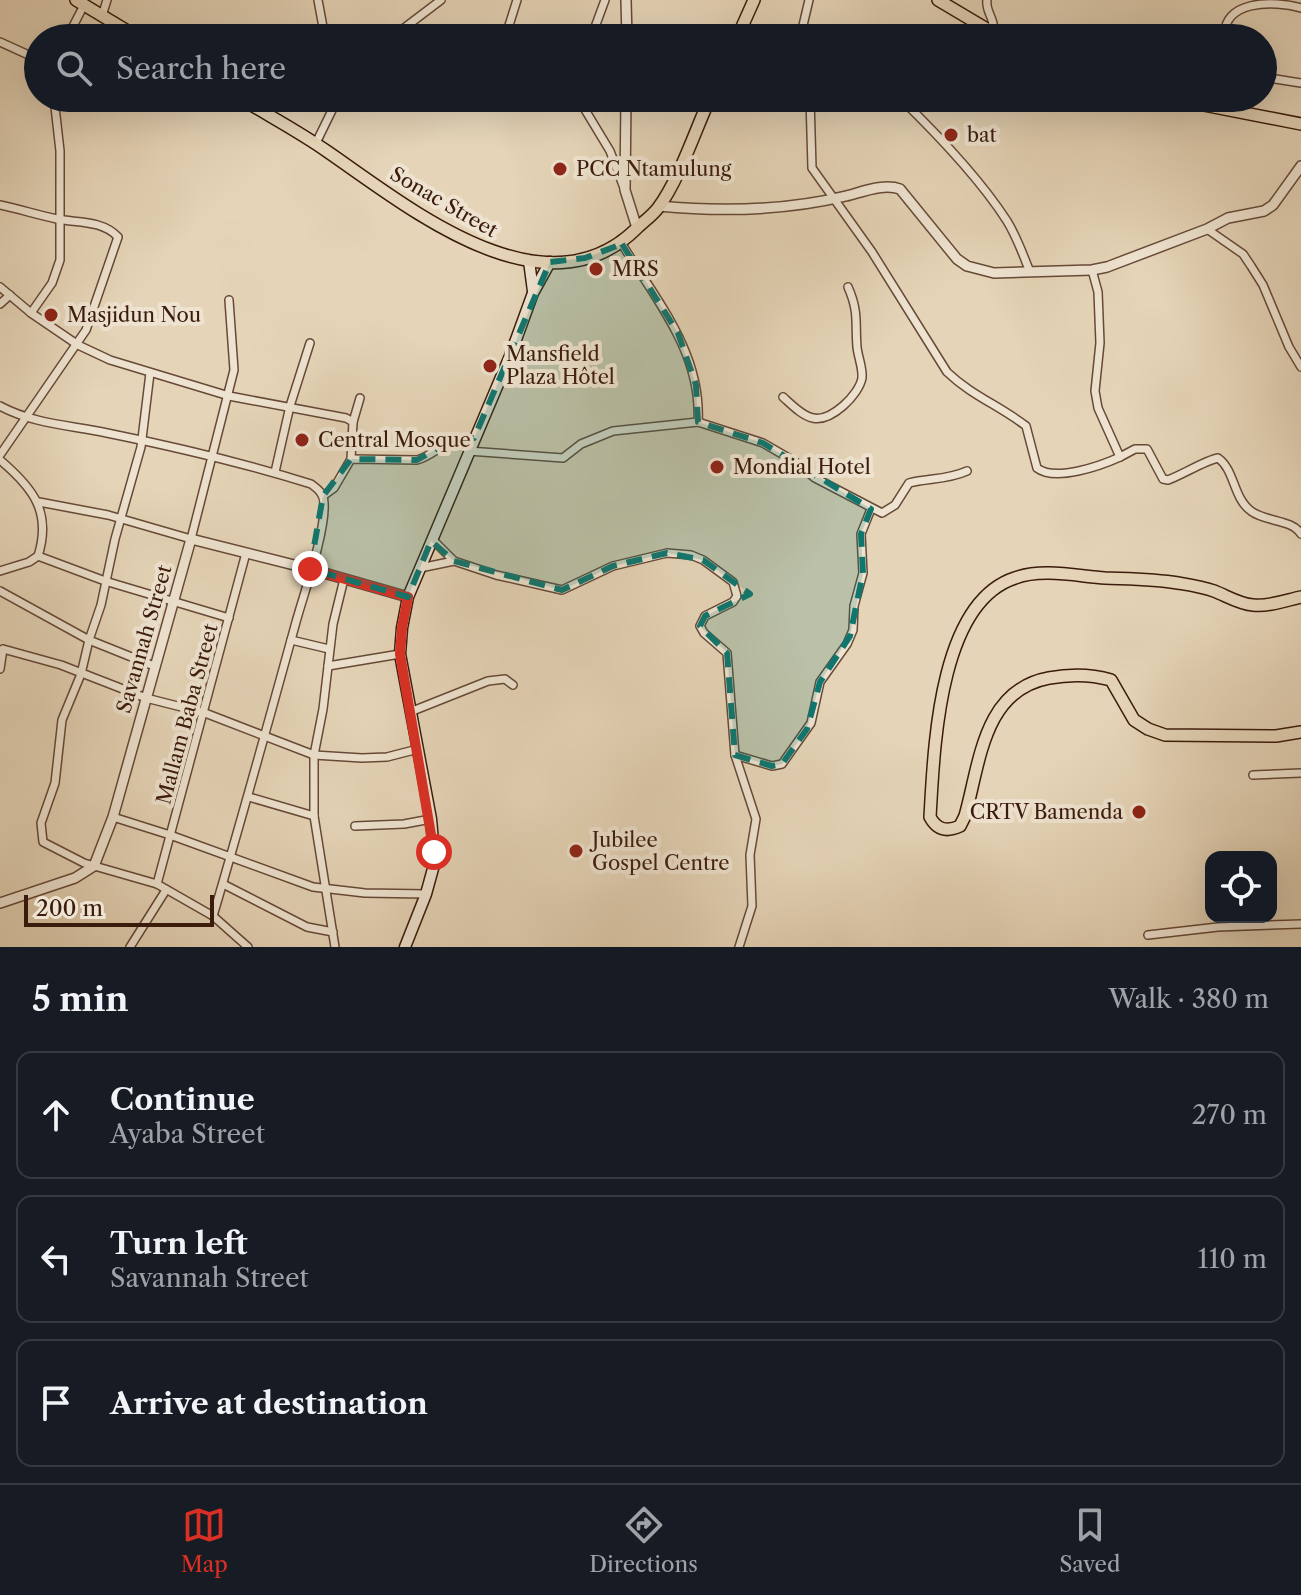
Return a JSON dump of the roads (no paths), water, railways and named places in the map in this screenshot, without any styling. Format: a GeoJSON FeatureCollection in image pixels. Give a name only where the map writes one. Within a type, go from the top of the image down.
{"type":"FeatureCollection","features":[{"type":"Feature","properties":{"kind":"highway"},"geometry":{"type":"LineString","coordinates":[[743,24],[754,0]]}},
{"type":"Feature","properties":{"kind":"highway"},"geometry":{"type":"LineString","coordinates":[[938,0],[979,24]]}},
{"type":"Feature","properties":{"kind":"highway"},"geometry":{"type":"LineString","coordinates":[[80,2],[115,24]]}},
{"type":"Feature","properties":{"kind":"highway","name":"Sonac Street"},"geometry":{"type":"LineString","coordinates":[[264,112],[468,242],[498,254],[550,262],[585,258],[622,244],[659,206],[703,112]]}},
{"type":"Feature","properties":{"kind":"highway"},"geometry":{"type":"LineString","coordinates":[[1240,112],[1301,124]]}},
{"type":"Feature","properties":{"kind":"highway"},"geometry":{"type":"LineString","coordinates":[[1301,597],[1256,606],[1211,590],[1177,583],[1030,574],[1013,578],[988,592],[961,633],[947,672],[938,725],[930,817],[935,825],[944,830],[960,826],[992,722],[1005,702],[1020,687],[1032,681],[1069,674],[1111,680],[1134,720],[1165,735],[1276,736],[1301,732]]}},
{"type":"Feature","properties":{"kind":"main road"},"geometry":{"type":"LineString","coordinates":[[529,261],[533,293]]}},
{"type":"Feature","properties":{"kind":"main road"},"geometry":{"type":"LineString","coordinates":[[405,947],[434,865],[431,819],[400,654],[408,597],[510,356],[533,293],[550,262]]}},
{"type":"Feature","properties":{"kind":"street"},"geometry":{"type":"LineString","coordinates":[[102,16],[107,0]]}},
{"type":"Feature","properties":{"kind":"street"},"geometry":{"type":"LineString","coordinates":[[318,0],[322,24]]}},
{"type":"Feature","properties":{"kind":"street"},"geometry":{"type":"LineString","coordinates":[[409,24],[441,0]]}},
{"type":"Feature","properties":{"kind":"street"},"geometry":{"type":"LineString","coordinates":[[509,24],[517,0]]}},
{"type":"Feature","properties":{"kind":"street"},"geometry":{"type":"LineString","coordinates":[[596,24],[605,0]]}},
{"type":"Feature","properties":{"kind":"street"},"geometry":{"type":"LineString","coordinates":[[626,0],[627,24]]}},
{"type":"Feature","properties":{"kind":"street"},"geometry":{"type":"LineString","coordinates":[[803,24],[809,0]]}},
{"type":"Feature","properties":{"kind":"street"},"geometry":{"type":"LineString","coordinates":[[987,0],[986,7],[995,24]]}},
{"type":"Feature","properties":{"kind":"street"},"geometry":{"type":"LineString","coordinates":[[1228,0],[1237,9]]}},
{"type":"Feature","properties":{"kind":"street"},"geometry":{"type":"LineString","coordinates":[[1225,24],[1237,9],[1249,3],[1283,0],[1301,8]]}},
{"type":"Feature","properties":{"kind":"street"},"geometry":{"type":"LineString","coordinates":[[72,24],[80,2]]}},
{"type":"Feature","properties":{"kind":"street"},"geometry":{"type":"LineString","coordinates":[[0,42],[24,53]]}},
{"type":"Feature","properties":{"kind":"street"},"geometry":{"type":"LineString","coordinates":[[1277,79],[1301,83]]}},
{"type":"Feature","properties":{"kind":"street"},"geometry":{"type":"LineString","coordinates":[[31,313],[52,283],[60,260],[60,151],[56,112]]}},
{"type":"Feature","properties":{"kind":"street"},"geometry":{"type":"LineString","coordinates":[[316,143],[331,112]]}},
{"type":"Feature","properties":{"kind":"street"},"geometry":{"type":"LineString","coordinates":[[586,112],[610,151],[637,228]]}},
{"type":"Feature","properties":{"kind":"street"},"geometry":{"type":"LineString","coordinates":[[625,190],[626,112]]}},
{"type":"Feature","properties":{"kind":"street"},"geometry":{"type":"LineString","coordinates":[[810,112],[812,168],[872,252],[947,372],[971,392],[1026,426],[1037,468],[1044,474],[1053,475],[1120,457],[1135,449],[1147,449],[1163,479],[1168,480],[1218,458],[1252,513],[1295,527],[1301,534]]}},
{"type":"Feature","properties":{"kind":"street"},"geometry":{"type":"LineString","coordinates":[[914,112],[995,204],[1017,240],[1030,272]]}},
{"type":"Feature","properties":{"kind":"street"},"geometry":{"type":"LineString","coordinates":[[659,206],[742,210],[834,199],[890,186],[900,189],[957,259],[967,266],[994,273],[1092,270],[1207,229],[1228,218],[1264,211],[1273,205],[1301,166]]}},
{"type":"Feature","properties":{"kind":"street"},"geometry":{"type":"LineString","coordinates":[[0,205],[95,224],[118,237],[78,345],[36,401],[0,458],[39,502],[43,522],[38,556],[0,571]]}},
{"type":"Feature","properties":{"kind":"street"},"geometry":{"type":"LineString","coordinates":[[1207,229],[1243,254],[1268,297],[1301,367]]}},
{"type":"Feature","properties":{"kind":"street"},"geometry":{"type":"LineString","coordinates":[[622,244],[678,333],[696,385],[698,422]]}},
{"type":"Feature","properties":{"kind":"street"},"geometry":{"type":"LineString","coordinates":[[1092,270],[1098,292],[1100,343],[1095,391],[1098,408],[1120,457]]}},
{"type":"Feature","properties":{"kind":"street"},"geometry":{"type":"LineString","coordinates":[[0,287],[78,345],[110,360],[229,396],[290,406],[353,422]]}},
{"type":"Feature","properties":{"kind":"street"},"geometry":{"type":"LineString","coordinates":[[783,397],[807,416],[818,419],[844,407],[860,383],[858,321],[848,287]]}},
{"type":"Feature","properties":{"kind":"street"},"geometry":{"type":"LineString","coordinates":[[0,304],[10,295]]}},
{"type":"Feature","properties":{"kind":"street"},"geometry":{"type":"LineString","coordinates":[[191,539],[234,370],[229,300]]}},
{"type":"Feature","properties":{"kind":"street"},"geometry":{"type":"LineString","coordinates":[[275,472],[290,406],[310,343]]}},
{"type":"Feature","properties":{"kind":"street"},"geometry":{"type":"LineString","coordinates":[[150,373],[142,441],[81,674],[64,709],[55,783],[41,823],[41,833],[43,842],[60,853],[157,884],[213,916],[248,947]]}},
{"type":"Feature","properties":{"kind":"street"},"geometry":{"type":"LineString","coordinates":[[323,496],[334,488],[351,459],[353,422],[360,398]]}},
{"type":"Feature","properties":{"kind":"street"},"geometry":{"type":"LineString","coordinates":[[0,406],[25,419],[212,454],[311,484],[323,496],[325,504],[310,569],[249,797],[213,916]]}},
{"type":"Feature","properties":{"kind":"street"},"geometry":{"type":"LineString","coordinates":[[468,451],[563,458],[581,444],[613,431],[698,422],[763,443],[815,478],[879,513],[895,505],[909,483],[946,479],[967,471]]}},
{"type":"Feature","properties":{"kind":"street"},"geometry":{"type":"LineString","coordinates":[[351,459],[417,460],[450,441],[473,440]]}},
{"type":"Feature","properties":{"kind":"street"},"geometry":{"type":"LineString","coordinates":[[39,502],[122,518],[408,597]]}},
{"type":"Feature","properties":{"kind":"street"},"geometry":{"type":"LineString","coordinates":[[735,755],[772,766],[782,764],[807,729],[813,717],[820,682],[847,644],[853,630],[854,606],[863,573],[861,534],[871,509]]}},
{"type":"Feature","properties":{"kind":"street","name":"Savannah Street"},"geometry":{"type":"LineString","coordinates":[[94,866],[113,817],[191,539]]}},
{"type":"Feature","properties":{"kind":"street"},"geometry":{"type":"LineString","coordinates":[[432,539],[454,561],[496,575],[562,590],[613,566],[667,553],[691,555],[703,560],[733,582],[737,589],[733,602],[705,616],[700,626],[727,653],[735,755],[756,819],[750,855],[752,906],[739,947]]}},
{"type":"Feature","properties":{"kind":"street","name":"Mallam Baba Street"},"geometry":{"type":"LineString","coordinates":[[157,884],[246,553]]}},
{"type":"Feature","properties":{"kind":"street"},"geometry":{"type":"LineString","coordinates":[[38,556],[105,581],[229,618]]}},
{"type":"Feature","properties":{"kind":"street"},"geometry":{"type":"LineString","coordinates":[[420,568],[454,561]]}},
{"type":"Feature","properties":{"kind":"street"},"geometry":{"type":"LineString","coordinates":[[335,947],[314,816],[314,755],[323,709],[329,649],[344,579]]}},
{"type":"Feature","properties":{"kind":"street"},"geometry":{"type":"LineString","coordinates":[[0,591],[89,640],[154,666]]}},
{"type":"Feature","properties":{"kind":"street"},"geometry":{"type":"LineString","coordinates":[[291,640],[329,649]]}},
{"type":"Feature","properties":{"kind":"street"},"geometry":{"type":"LineString","coordinates":[[0,669],[3,649],[61,665],[146,698],[205,713],[314,755],[387,757],[418,749]]}},
{"type":"Feature","properties":{"kind":"street"},"geometry":{"type":"LineString","coordinates":[[328,666],[400,654]]}},
{"type":"Feature","properties":{"kind":"street"},"geometry":{"type":"LineString","coordinates":[[410,712],[488,681],[505,679],[513,685]]}},
{"type":"Feature","properties":{"kind":"street"},"geometry":{"type":"LineString","coordinates":[[1253,775],[1301,773]]}},
{"type":"Feature","properties":{"kind":"street"},"geometry":{"type":"LineString","coordinates":[[249,797],[314,816]]}},
{"type":"Feature","properties":{"kind":"street"},"geometry":{"type":"LineString","coordinates":[[113,817],[325,890],[426,894]]}},
{"type":"Feature","properties":{"kind":"street"},"geometry":{"type":"LineString","coordinates":[[355,826],[404,824],[431,819]]}},
{"type":"Feature","properties":{"kind":"street"},"geometry":{"type":"LineString","coordinates":[[0,903],[75,878],[94,866]]}},
{"type":"Feature","properties":{"kind":"street"},"geometry":{"type":"LineString","coordinates":[[223,884],[307,927],[333,932]]}},
{"type":"Feature","properties":{"kind":"street"},"geometry":{"type":"LineString","coordinates":[[130,947],[166,890]]}},
{"type":"Feature","properties":{"kind":"street"},"geometry":{"type":"LineString","coordinates":[[1148,935],[1205,928],[1301,924]]}},
{"type":"Feature","properties":{"kind":"place","name":"bat"},"geometry":{"type":"Point","coordinates":[951,135]}},
{"type":"Feature","properties":{"kind":"place","name":"PCC Ntamulung"},"geometry":{"type":"Point","coordinates":[560,169]}},
{"type":"Feature","properties":{"kind":"place","name":"MRS"},"geometry":{"type":"Point","coordinates":[596,269]}},
{"type":"Feature","properties":{"kind":"place","name":"Masjidun Nou"},"geometry":{"type":"Point","coordinates":[51,315]}},
{"type":"Feature","properties":{"kind":"place","name":"Mansfield Plaza Hôtel"},"geometry":{"type":"Point","coordinates":[490,366]}},
{"type":"Feature","properties":{"kind":"place","name":"Central Mosque"},"geometry":{"type":"Point","coordinates":[302,440]}},
{"type":"Feature","properties":{"kind":"place","name":"Mondial Hotel"},"geometry":{"type":"Point","coordinates":[717,467]}},
{"type":"Feature","properties":{"kind":"place","name":"CRTV Bamenda"},"geometry":{"type":"Point","coordinates":[1139,812]}},
{"type":"Feature","properties":{"kind":"place","name":"Jubilee Gospel Centre"},"geometry":{"type":"Point","coordinates":[576,851]}}]}
